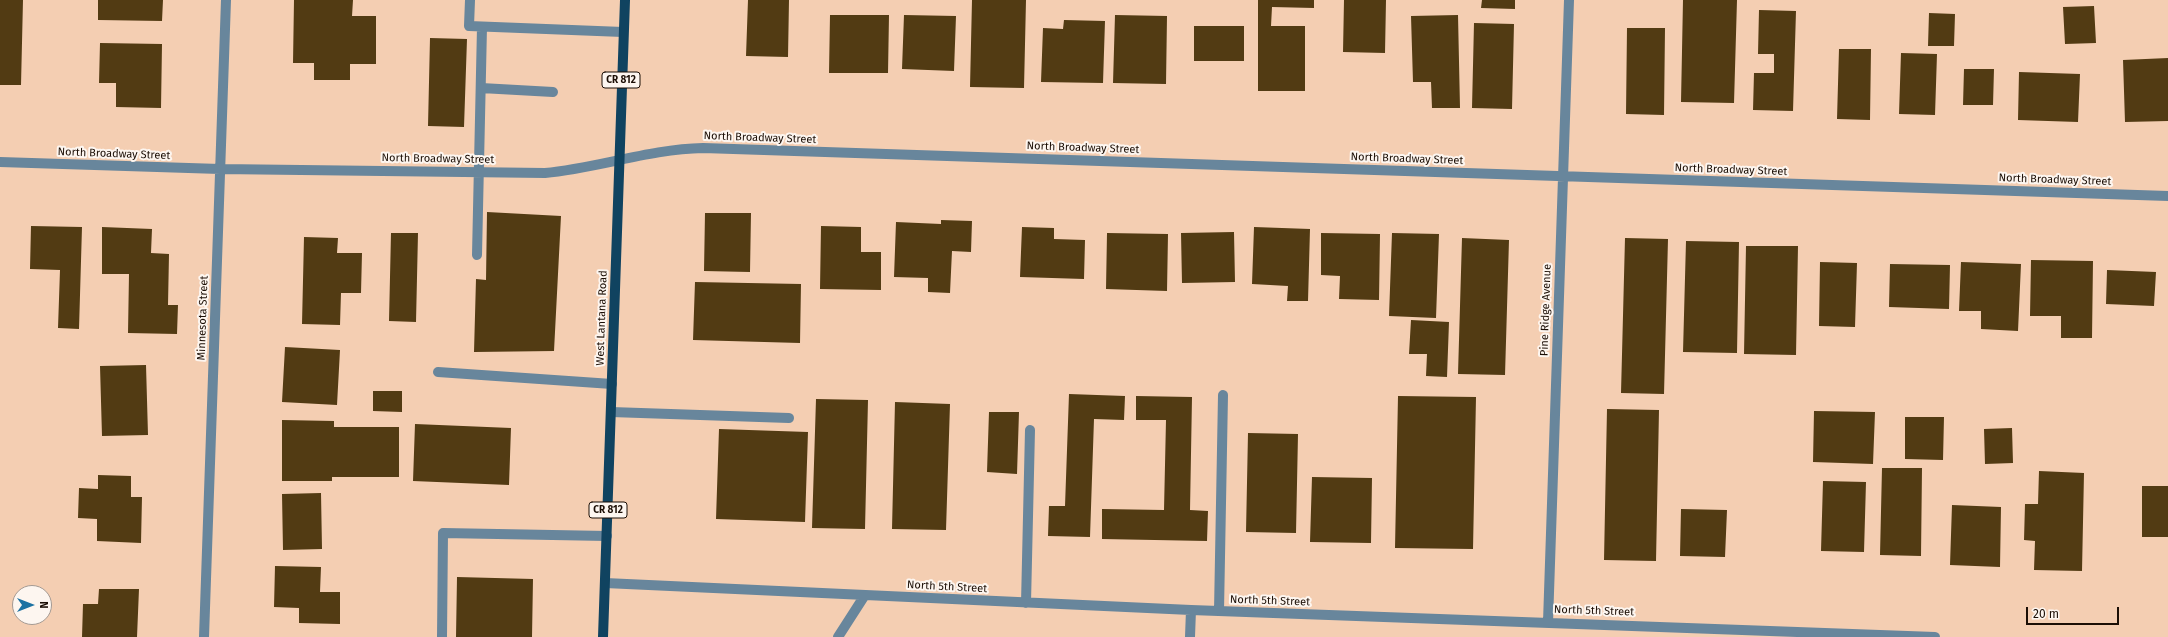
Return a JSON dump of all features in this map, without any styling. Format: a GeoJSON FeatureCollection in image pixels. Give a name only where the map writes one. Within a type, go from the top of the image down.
{"type":"FeatureCollection","features":[{"type":"Feature","properties":{"kind":"main road","name":"West Lantana Road"},"geometry":{"type":"LineString","coordinates":[[603,637],[618,161],[625,0]]}},
{"type":"Feature","properties":{"kind":"street","name":"Minnesota Street"},"geometry":{"type":"LineString","coordinates":[[204,637],[226,0]]}},
{"type":"Feature","properties":{"kind":"street"},"geometry":{"type":"LineString","coordinates":[[470,0],[469,26],[623,32]]}},
{"type":"Feature","properties":{"kind":"street","name":"Pine Ridge Avenue"},"geometry":{"type":"LineString","coordinates":[[1548,622],[1569,0]]}},
{"type":"Feature","properties":{"kind":"street"},"geometry":{"type":"LineString","coordinates":[[477,255],[482,27]]}},
{"type":"Feature","properties":{"kind":"street"},"geometry":{"type":"LineString","coordinates":[[481,88],[553,92]]}},
{"type":"Feature","properties":{"kind":"street","name":"North Broadway Street"},"geometry":{"type":"LineString","coordinates":[[0,162],[220,169],[545,173],[576,170],[677,149],[703,148],[2168,196]]}},
{"type":"Feature","properties":{"kind":"street"},"geometry":{"type":"LineString","coordinates":[[438,372],[612,384]]}},
{"type":"Feature","properties":{"kind":"street"},"geometry":{"type":"LineString","coordinates":[[1219,611],[1223,395]]}},
{"type":"Feature","properties":{"kind":"street"},"geometry":{"type":"LineString","coordinates":[[611,412],[789,418]]}},
{"type":"Feature","properties":{"kind":"street"},"geometry":{"type":"LineString","coordinates":[[1026,602],[1030,430]]}},
{"type":"Feature","properties":{"kind":"street"},"geometry":{"type":"LineString","coordinates":[[442,637],[443,533],[607,536]]}},
{"type":"Feature","properties":{"kind":"street","name":"North 5th Street"},"geometry":{"type":"LineString","coordinates":[[605,583],[1191,610],[1548,622],[1832,635],[1935,637]]}},
{"type":"Feature","properties":{"kind":"street"},"geometry":{"type":"LineString","coordinates":[[838,637],[865,595]]}},
{"type":"Feature","properties":{"kind":"street"},"geometry":{"type":"LineString","coordinates":[[1190,637],[1191,610]]}},
{"type":"Feature","properties":{"kind":"building"},"geometry":{"type":"Polygon","coordinates":[[[0,0],[23,0],[21,85],[0,85],[0,0]]]}},
{"type":"Feature","properties":{"kind":"building"},"geometry":{"type":"Polygon","coordinates":[[[98,0],[163,0],[162,21],[98,20],[98,0]]]}},
{"type":"Feature","properties":{"kind":"building"},"geometry":{"type":"Polygon","coordinates":[[[294,0],[353,0],[352,16],[376,16],[376,64],[350,64],[350,80],[314,80],[314,63],[293,63],[294,0]]]}},
{"type":"Feature","properties":{"kind":"building"},"geometry":{"type":"Polygon","coordinates":[[[748,0],[789,0],[788,57],[746,56],[748,0]]]}},
{"type":"Feature","properties":{"kind":"building"},"geometry":{"type":"Polygon","coordinates":[[[972,0],[1026,0],[1024,88],[970,87],[972,0]]]}},
{"type":"Feature","properties":{"kind":"building"},"geometry":{"type":"Polygon","coordinates":[[[1258,0],[1314,0],[1314,8],[1272,7],[1271,26],[1305,26],[1305,91],[1258,91],[1258,0]]]}},
{"type":"Feature","properties":{"kind":"building"},"geometry":{"type":"Polygon","coordinates":[[[1344,0],[1386,0],[1385,53],[1343,52],[1344,0]]]}},
{"type":"Feature","properties":{"kind":"building"},"geometry":{"type":"Polygon","coordinates":[[[1482,0],[1515,0],[1515,9],[1481,8],[1482,0]]]}},
{"type":"Feature","properties":{"kind":"building"},"geometry":{"type":"Polygon","coordinates":[[[1683,0],[1737,0],[1734,103],[1681,102],[1683,0]]]}},
{"type":"Feature","properties":{"kind":"building"},"geometry":{"type":"Polygon","coordinates":[[[2094,6],[2096,43],[2065,44],[2063,7],[2094,6]]]}},
{"type":"Feature","properties":{"kind":"building"},"geometry":{"type":"Polygon","coordinates":[[[1759,10],[1796,11],[1793,111],[1753,110],[1754,73],[1774,73],[1774,54],[1758,54],[1759,10]]]}},
{"type":"Feature","properties":{"kind":"building"},"geometry":{"type":"Polygon","coordinates":[[[1929,13],[1955,14],[1954,46],[1928,46],[1929,13]]]}},
{"type":"Feature","properties":{"kind":"building"},"geometry":{"type":"Polygon","coordinates":[[[830,15],[889,15],[888,73],[829,73],[830,15]]]}},
{"type":"Feature","properties":{"kind":"building"},"geometry":{"type":"Polygon","coordinates":[[[904,15],[956,16],[954,71],[902,69],[904,15]]]}},
{"type":"Feature","properties":{"kind":"building"},"geometry":{"type":"Polygon","coordinates":[[[1115,15],[1167,16],[1166,84],[1113,83],[1115,15]]]}},
{"type":"Feature","properties":{"kind":"building"},"geometry":{"type":"Polygon","coordinates":[[[1458,15],[1460,108],[1432,108],[1431,82],[1413,82],[1411,16],[1458,15]]]}},
{"type":"Feature","properties":{"kind":"building"},"geometry":{"type":"Polygon","coordinates":[[[1064,20],[1105,21],[1103,83],[1041,82],[1043,28],[1063,29],[1064,20]]]}},
{"type":"Feature","properties":{"kind":"building"},"geometry":{"type":"Polygon","coordinates":[[[1474,23],[1514,24],[1512,109],[1472,108],[1474,23]]]}},
{"type":"Feature","properties":{"kind":"building"},"geometry":{"type":"Polygon","coordinates":[[[1194,26],[1244,26],[1244,61],[1194,61],[1194,26]]]}},
{"type":"Feature","properties":{"kind":"building"},"geometry":{"type":"Polygon","coordinates":[[[1627,28],[1665,28],[1664,115],[1626,114],[1627,28]]]}},
{"type":"Feature","properties":{"kind":"building"},"geometry":{"type":"Polygon","coordinates":[[[430,38],[467,39],[464,127],[428,126],[430,38]]]}},
{"type":"Feature","properties":{"kind":"building"},"geometry":{"type":"Polygon","coordinates":[[[100,43],[162,44],[161,108],[116,107],[116,83],[99,83],[100,43]]]}},
{"type":"Feature","properties":{"kind":"building"},"geometry":{"type":"Polygon","coordinates":[[[1839,49],[1871,49],[1870,120],[1837,119],[1839,49]]]}},
{"type":"Feature","properties":{"kind":"building"},"geometry":{"type":"Polygon","coordinates":[[[1901,53],[1937,54],[1935,115],[1899,114],[1901,53]]]}},
{"type":"Feature","properties":{"kind":"building"},"geometry":{"type":"Polygon","coordinates":[[[2168,58],[2168,121],[2125,122],[2123,60],[2168,58]]]}},
{"type":"Feature","properties":{"kind":"building"},"geometry":{"type":"Polygon","coordinates":[[[1964,69],[1994,69],[1993,105],[1963,105],[1964,69]]]}},
{"type":"Feature","properties":{"kind":"building"},"geometry":{"type":"Polygon","coordinates":[[[2019,72],[2080,74],[2078,122],[2018,120],[2019,72]]]}},
{"type":"Feature","properties":{"kind":"building"},"geometry":{"type":"Polygon","coordinates":[[[487,212],[561,216],[554,351],[474,352],[476,279],[486,280],[487,212]]]}},
{"type":"Feature","properties":{"kind":"building"},"geometry":{"type":"Polygon","coordinates":[[[705,213],[751,213],[750,272],[704,271],[705,213]]]}},
{"type":"Feature","properties":{"kind":"building"},"geometry":{"type":"Polygon","coordinates":[[[941,220],[972,221],[971,252],[952,251],[950,293],[928,292],[928,278],[894,277],[896,222],[941,224],[941,220]]]}},
{"type":"Feature","properties":{"kind":"building"},"geometry":{"type":"Polygon","coordinates":[[[31,226],[82,227],[79,329],[58,328],[60,270],[30,269],[31,226]]]}},
{"type":"Feature","properties":{"kind":"building"},"geometry":{"type":"Polygon","coordinates":[[[821,226],[861,227],[861,252],[881,252],[881,290],[820,289],[821,226]]]}},
{"type":"Feature","properties":{"kind":"building"},"geometry":{"type":"Polygon","coordinates":[[[102,227],[152,229],[151,253],[169,254],[168,305],[178,305],[177,334],[128,333],[129,274],[102,274],[102,227]]]}},
{"type":"Feature","properties":{"kind":"building"},"geometry":{"type":"Polygon","coordinates":[[[1022,227],[1054,228],[1054,239],[1085,240],[1084,279],[1020,277],[1022,227]]]}},
{"type":"Feature","properties":{"kind":"building"},"geometry":{"type":"Polygon","coordinates":[[[1254,227],[1310,229],[1308,301],[1287,301],[1288,286],[1252,284],[1254,227]]]}},
{"type":"Feature","properties":{"kind":"building"},"geometry":{"type":"Polygon","coordinates":[[[1234,232],[1235,282],[1182,283],[1181,233],[1234,232]]]}},
{"type":"Feature","properties":{"kind":"building"},"geometry":{"type":"Polygon","coordinates":[[[391,233],[418,233],[416,322],[389,321],[391,233]]]}},
{"type":"Feature","properties":{"kind":"building"},"geometry":{"type":"Polygon","coordinates":[[[1107,233],[1168,234],[1167,291],[1106,289],[1107,233]]]}},
{"type":"Feature","properties":{"kind":"building"},"geometry":{"type":"Polygon","coordinates":[[[1321,233],[1380,234],[1379,300],[1339,299],[1340,276],[1321,275],[1321,233]]]}},
{"type":"Feature","properties":{"kind":"building"},"geometry":{"type":"Polygon","coordinates":[[[1392,233],[1439,234],[1436,318],[1389,316],[1392,233]]]}},
{"type":"Feature","properties":{"kind":"building"},"geometry":{"type":"Polygon","coordinates":[[[304,237],[338,238],[337,253],[362,253],[361,293],[341,293],[340,325],[302,324],[304,237]]]}},
{"type":"Feature","properties":{"kind":"building"},"geometry":{"type":"Polygon","coordinates":[[[1462,238],[1509,240],[1505,375],[1458,374],[1462,238]]]}},
{"type":"Feature","properties":{"kind":"building"},"geometry":{"type":"Polygon","coordinates":[[[1625,238],[1668,239],[1664,394],[1621,393],[1625,238]]]}},
{"type":"Feature","properties":{"kind":"building"},"geometry":{"type":"Polygon","coordinates":[[[1686,241],[1739,242],[1737,353],[1683,352],[1686,241]]]}},
{"type":"Feature","properties":{"kind":"building"},"geometry":{"type":"Polygon","coordinates":[[[1746,246],[1798,246],[1796,355],[1744,354],[1746,246]]]}},
{"type":"Feature","properties":{"kind":"building"},"geometry":{"type":"Polygon","coordinates":[[[2031,260],[2093,261],[2092,338],[2061,338],[2061,316],[2030,316],[2031,260]]]}},
{"type":"Feature","properties":{"kind":"building"},"geometry":{"type":"Polygon","coordinates":[[[1820,262],[1857,263],[1855,327],[1819,326],[1820,262]]]}},
{"type":"Feature","properties":{"kind":"building"},"geometry":{"type":"Polygon","coordinates":[[[1961,262],[2021,264],[2018,331],[1981,329],[1981,311],[1959,311],[1961,262]]]}},
{"type":"Feature","properties":{"kind":"building"},"geometry":{"type":"Polygon","coordinates":[[[1890,264],[1950,265],[1949,309],[1889,307],[1890,264]]]}},
{"type":"Feature","properties":{"kind":"building"},"geometry":{"type":"Polygon","coordinates":[[[2107,270],[2156,272],[2154,306],[2106,304],[2107,270]]]}},
{"type":"Feature","properties":{"kind":"building"},"geometry":{"type":"Polygon","coordinates":[[[695,282],[801,284],[800,343],[693,340],[695,282]]]}},
{"type":"Feature","properties":{"kind":"building"},"geometry":{"type":"Polygon","coordinates":[[[1411,320],[1449,322],[1447,377],[1426,376],[1427,354],[1409,354],[1411,320]]]}},
{"type":"Feature","properties":{"kind":"building"},"geometry":{"type":"Polygon","coordinates":[[[285,347],[340,350],[337,405],[282,402],[285,347]]]}},
{"type":"Feature","properties":{"kind":"building"},"geometry":{"type":"Polygon","coordinates":[[[146,365],[148,435],[102,436],[100,366],[146,365]]]}},
{"type":"Feature","properties":{"kind":"building"},"geometry":{"type":"Polygon","coordinates":[[[373,391],[402,391],[402,412],[373,411],[373,391]]]}},
{"type":"Feature","properties":{"kind":"building"},"geometry":{"type":"Polygon","coordinates":[[[1069,394],[1125,396],[1124,420],[1094,419],[1090,537],[1048,536],[1049,506],[1065,506],[1069,394]]]}},
{"type":"Feature","properties":{"kind":"building"},"geometry":{"type":"Polygon","coordinates":[[[1136,396],[1192,397],[1190,510],[1208,511],[1207,541],[1102,539],[1102,509],[1164,510],[1166,420],[1136,420],[1136,396]]]}},
{"type":"Feature","properties":{"kind":"building"},"geometry":{"type":"Polygon","coordinates":[[[1398,396],[1476,397],[1473,549],[1395,548],[1398,396]]]}},
{"type":"Feature","properties":{"kind":"building"},"geometry":{"type":"Polygon","coordinates":[[[816,399],[868,400],[865,529],[812,528],[816,399]]]}},
{"type":"Feature","properties":{"kind":"building"},"geometry":{"type":"Polygon","coordinates":[[[895,402],[950,404],[946,530],[892,529],[895,402]]]}},
{"type":"Feature","properties":{"kind":"building"},"geometry":{"type":"Polygon","coordinates":[[[1607,409],[1659,410],[1656,561],[1604,560],[1607,409]]]}},
{"type":"Feature","properties":{"kind":"building"},"geometry":{"type":"Polygon","coordinates":[[[1814,411],[1875,412],[1873,464],[1813,462],[1814,411]]]}},
{"type":"Feature","properties":{"kind":"building"},"geometry":{"type":"Polygon","coordinates":[[[989,412],[1019,412],[1017,474],[987,472],[989,412]]]}},
{"type":"Feature","properties":{"kind":"building"},"geometry":{"type":"Polygon","coordinates":[[[1905,417],[1944,417],[1943,460],[1905,459],[1905,417]]]}},
{"type":"Feature","properties":{"kind":"building"},"geometry":{"type":"Polygon","coordinates":[[[282,420],[334,421],[334,427],[399,427],[399,477],[332,477],[332,481],[282,481],[282,420]]]}},
{"type":"Feature","properties":{"kind":"building"},"geometry":{"type":"Polygon","coordinates":[[[415,424],[511,428],[509,485],[413,481],[415,424]]]}},
{"type":"Feature","properties":{"kind":"building"},"geometry":{"type":"Polygon","coordinates":[[[2012,428],[2013,463],[1985,464],[1984,429],[2012,428]]]}},
{"type":"Feature","properties":{"kind":"building"},"geometry":{"type":"Polygon","coordinates":[[[719,429],[808,432],[805,522],[716,519],[719,429]]]}},
{"type":"Feature","properties":{"kind":"building"},"geometry":{"type":"Polygon","coordinates":[[[1248,433],[1298,434],[1296,533],[1246,532],[1248,433]]]}},
{"type":"Feature","properties":{"kind":"building"},"geometry":{"type":"Polygon","coordinates":[[[1882,468],[1922,468],[1921,556],[1880,555],[1882,468]]]}},
{"type":"Feature","properties":{"kind":"building"},"geometry":{"type":"Polygon","coordinates":[[[2039,471],[2084,473],[2082,571],[2034,570],[2035,541],[2024,540],[2025,504],[2038,504],[2039,471]]]}},
{"type":"Feature","properties":{"kind":"building"},"geometry":{"type":"Polygon","coordinates":[[[98,475],[131,476],[131,497],[142,497],[141,543],[97,541],[97,519],[78,518],[79,488],[98,489],[98,475]]]}},
{"type":"Feature","properties":{"kind":"building"},"geometry":{"type":"Polygon","coordinates":[[[1312,477],[1372,478],[1371,543],[1310,542],[1312,477]]]}},
{"type":"Feature","properties":{"kind":"building"},"geometry":{"type":"Polygon","coordinates":[[[1823,481],[1866,482],[1864,552],[1821,551],[1823,481]]]}},
{"type":"Feature","properties":{"kind":"building"},"geometry":{"type":"Polygon","coordinates":[[[2142,486],[2168,486],[2168,537],[2142,537],[2142,486]]]}},
{"type":"Feature","properties":{"kind":"building"},"geometry":{"type":"Polygon","coordinates":[[[321,493],[322,549],[283,550],[282,494],[321,493]]]}},
{"type":"Feature","properties":{"kind":"building"},"geometry":{"type":"Polygon","coordinates":[[[1952,505],[2001,507],[2000,567],[1950,565],[1952,505]]]}},
{"type":"Feature","properties":{"kind":"building"},"geometry":{"type":"Polygon","coordinates":[[[1681,509],[1727,510],[1725,557],[1680,556],[1681,509]]]}},
{"type":"Feature","properties":{"kind":"building"},"geometry":{"type":"Polygon","coordinates":[[[275,566],[321,567],[320,592],[340,592],[340,624],[299,623],[299,608],[274,607],[275,566]]]}},
{"type":"Feature","properties":{"kind":"building"},"geometry":{"type":"Polygon","coordinates":[[[457,577],[533,579],[532,637],[456,637],[457,577]]]}},
{"type":"Feature","properties":{"kind":"building"},"geometry":{"type":"Polygon","coordinates":[[[99,589],[139,589],[137,637],[82,637],[83,604],[98,604],[99,589]]]}}]}
